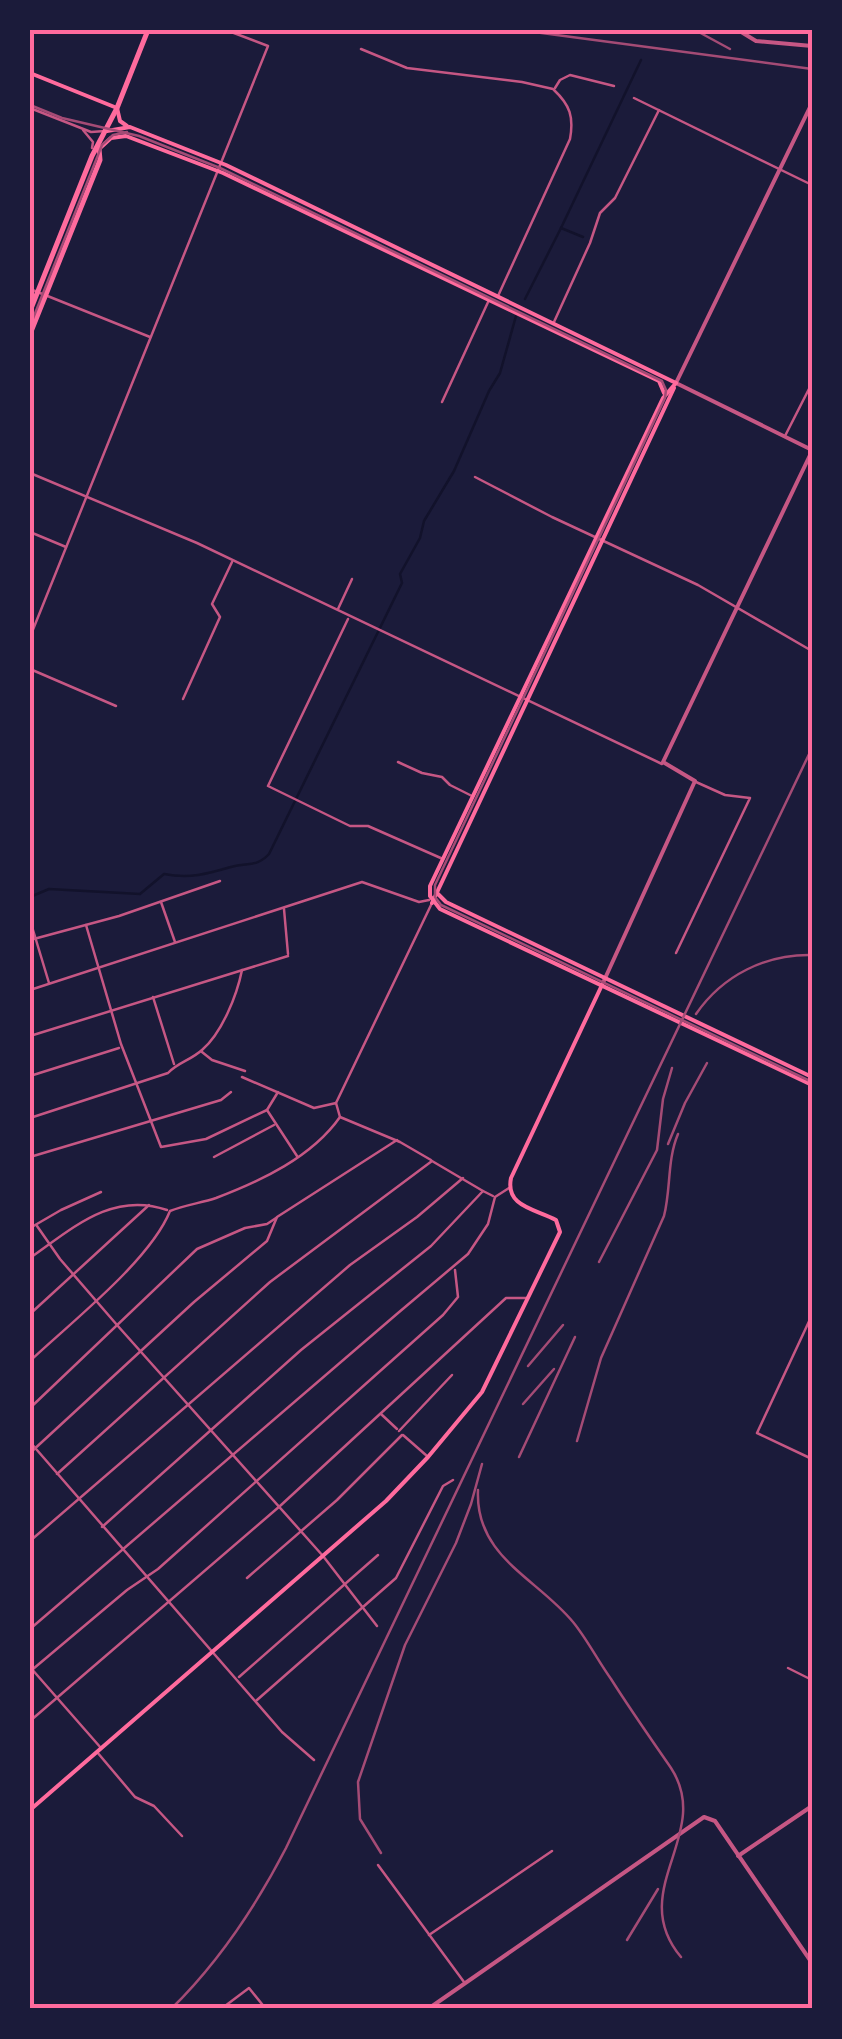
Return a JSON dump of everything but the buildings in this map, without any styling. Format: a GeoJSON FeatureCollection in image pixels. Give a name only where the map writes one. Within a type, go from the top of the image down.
{"type":"FeatureCollection","features":[{"type":"Feature","properties":{"kind":"highway"},"geometry":{"type":"LineString","coordinates":[[30,311],[34,291],[148,30]]}},
{"type":"Feature","properties":{"kind":"highway"},"geometry":{"type":"LineString","coordinates":[[30,334],[100,160],[99,148]]}},
{"type":"Feature","properties":{"kind":"main road"},"geometry":{"type":"LineString","coordinates":[[30,73],[117,108],[120,121],[130,127],[222,164],[662,384],[676,383]]}},
{"type":"Feature","properties":{"kind":"main road"},"geometry":{"type":"LineString","coordinates":[[107,131],[130,127]]}},
{"type":"Feature","properties":{"kind":"main road"},"geometry":{"type":"LineString","coordinates":[[107,131],[218,172],[553,323],[676,383]]}},
{"type":"Feature","properties":{"kind":"main road"},"geometry":{"type":"LineString","coordinates":[[99,148],[117,136]]}},
{"type":"Feature","properties":{"kind":"main road"},"geometry":{"type":"LineString","coordinates":[[431,901],[433,880],[663,398],[676,383]]}},
{"type":"Feature","properties":{"kind":"main road"},"geometry":{"type":"LineString","coordinates":[[431,901],[676,383]]}},
{"type":"Feature","properties":{"kind":"main road"},"geometry":{"type":"LineString","coordinates":[[662,384],[663,398]]}},
{"type":"Feature","properties":{"kind":"main road"},"geometry":{"type":"LineString","coordinates":[[433,880],[443,900],[606,978],[812,1085]]}},
{"type":"Feature","properties":{"kind":"main road"},"geometry":{"type":"LineString","coordinates":[[431,901],[602,985],[671,1013]]}},
{"type":"Feature","properties":{"kind":"main road"},"geometry":{"type":"LineString","coordinates":[[525,949],[522,944],[528,941]]}},
{"type":"Feature","properties":{"kind":"main road"},"geometry":{"type":"LineString","coordinates":[[30,1810],[386,1501],[482,1392],[530,1299],[560,1227],[550,1216],[519,1204],[508,1188],[512,1173],[602,985]]}},
{"type":"Feature","properties":{"kind":"main road"},"geometry":{"type":"LineString","coordinates":[[699,1027],[812,1076]]}},
{"type":"Feature","properties":{"kind":"street"},"geometry":{"type":"LineString","coordinates":[[30,637],[268,46],[226,30]]}},
{"type":"Feature","properties":{"kind":"street"},"geometry":{"type":"LineString","coordinates":[[738,30],[756,41],[812,46]]}},
{"type":"Feature","properties":{"kind":"street"},"geometry":{"type":"LineString","coordinates":[[361,50],[407,68],[522,82],[554,90],[570,110],[573,122],[570,139],[442,402]]}},
{"type":"Feature","properties":{"kind":"street"},"geometry":{"type":"LineString","coordinates":[[554,90],[560,80],[570,75],[614,86]]}},
{"type":"Feature","properties":{"kind":"street"},"geometry":{"type":"LineString","coordinates":[[634,98],[812,185]]}},
{"type":"Feature","properties":{"kind":"street"},"geometry":{"type":"LineString","coordinates":[[662,764],[812,451],[676,383],[812,104]]}},
{"type":"Feature","properties":{"kind":"street"},"geometry":{"type":"LineString","coordinates":[[30,108],[91,132],[107,131]]}},
{"type":"Feature","properties":{"kind":"street"},"geometry":{"type":"LineString","coordinates":[[553,323],[590,244],[600,212],[615,198],[658,110]]}},
{"type":"Feature","properties":{"kind":"street"},"geometry":{"type":"LineString","coordinates":[[82,128],[92,142],[92,156]]}},
{"type":"Feature","properties":{"kind":"street"},"geometry":{"type":"LineString","coordinates":[[34,291],[152,338]]}},
{"type":"Feature","properties":{"kind":"street"},"geometry":{"type":"LineString","coordinates":[[784,437],[812,383]]}},
{"type":"Feature","properties":{"kind":"street"},"geometry":{"type":"LineString","coordinates":[[30,473],[232,561],[724,795],[750,798],[676,953]]}},
{"type":"Feature","properties":{"kind":"street"},"geometry":{"type":"LineString","coordinates":[[475,477],[738,607],[812,651]]}},
{"type":"Feature","properties":{"kind":"street"},"geometry":{"type":"LineString","coordinates":[[30,532],[66,547]]}},
{"type":"Feature","properties":{"kind":"street"},"geometry":{"type":"LineString","coordinates":[[183,699],[220,618],[212,604],[232,561]]}},
{"type":"Feature","properties":{"kind":"street"},"geometry":{"type":"LineString","coordinates":[[337,612],[352,579]]}},
{"type":"Feature","properties":{"kind":"street"},"geometry":{"type":"LineString","coordinates":[[349,617],[268,786],[350,826],[368,826],[443,859]]}},
{"type":"Feature","properties":{"kind":"street"},"geometry":{"type":"LineString","coordinates":[[30,670],[116,706]]}},
{"type":"Feature","properties":{"kind":"street"},"geometry":{"type":"LineString","coordinates":[[398,762],[422,773],[442,776],[450,786],[473,796]]}},
{"type":"Feature","properties":{"kind":"street"},"geometry":{"type":"LineString","coordinates":[[602,985],[695,781]]}},
{"type":"Feature","properties":{"kind":"street"},"geometry":{"type":"LineString","coordinates":[[33,939],[220,881]]}},
{"type":"Feature","properties":{"kind":"street"},"geometry":{"type":"LineString","coordinates":[[30,990],[362,882],[418,902],[431,901],[336,1103],[340,1117]]}},
{"type":"Feature","properties":{"kind":"street"},"geometry":{"type":"LineString","coordinates":[[161,901],[176,943]]}},
{"type":"Feature","properties":{"kind":"street"},"geometry":{"type":"LineString","coordinates":[[284,909],[288,956]]}},
{"type":"Feature","properties":{"kind":"street"},"geometry":{"type":"LineString","coordinates":[[30,920],[50,984]]}},
{"type":"Feature","properties":{"kind":"street"},"geometry":{"type":"LineString","coordinates":[[86,925],[122,1047],[164,1148],[206,1138],[267,1110],[278,1092]]}},
{"type":"Feature","properties":{"kind":"street"},"geometry":{"type":"LineString","coordinates":[[30,1036],[288,956],[296,960]]}},
{"type":"Feature","properties":{"kind":"street"},"geometry":{"type":"LineString","coordinates":[[30,1118],[168,1073],[202,1050],[238,988],[242,970]]}},
{"type":"Feature","properties":{"kind":"street"},"geometry":{"type":"LineString","coordinates":[[153,997],[175,1066]]}},
{"type":"Feature","properties":{"kind":"street"},"geometry":{"type":"LineString","coordinates":[[30,1076],[122,1047]]}},
{"type":"Feature","properties":{"kind":"street"},"geometry":{"type":"LineString","coordinates":[[202,1050],[212,1060],[245,1071]]}},
{"type":"Feature","properties":{"kind":"street"},"geometry":{"type":"LineString","coordinates":[[242,1077],[314,1108],[336,1103]]}},
{"type":"Feature","properties":{"kind":"street"},"geometry":{"type":"LineString","coordinates":[[30,1157],[153,1122],[221,1100],[231,1092]]}},
{"type":"Feature","properties":{"kind":"street"},"geometry":{"type":"LineString","coordinates":[[267,1110],[298,1157]]}},
{"type":"Feature","properties":{"kind":"street"},"geometry":{"type":"LineString","coordinates":[[340,1117],[397,1140],[482,1193],[495,1197]]}},
{"type":"Feature","properties":{"kind":"street"},"geometry":{"type":"LineString","coordinates":[[30,1258],[114,1206],[149,1205],[170,1211],[219,1196],[321,1142],[340,1117]]}},
{"type":"Feature","properties":{"kind":"street"},"geometry":{"type":"LineString","coordinates":[[214,1157],[275,1124]]}},
{"type":"Feature","properties":{"kind":"street"},"geometry":{"type":"LineString","coordinates":[[30,1408],[197,1249],[244,1228],[267,1224],[397,1140]]}},
{"type":"Feature","properties":{"kind":"street"},"geometry":{"type":"LineString","coordinates":[[57,1474],[270,1282],[432,1161]]}},
{"type":"Feature","properties":{"kind":"street"},"geometry":{"type":"LineString","coordinates":[[30,1541],[350,1264],[418,1217],[462,1178]]}},
{"type":"Feature","properties":{"kind":"street"},"geometry":{"type":"LineString","coordinates":[[30,1629],[422,1292],[455,1268],[482,1234],[495,1197],[508,1188]]}},
{"type":"Feature","properties":{"kind":"street"},"geometry":{"type":"LineString","coordinates":[[30,1228],[100,1192]]}},
{"type":"Feature","properties":{"kind":"street"},"geometry":{"type":"LineString","coordinates":[[102,1526],[210,1428],[387,1278],[431,1246],[482,1193]]}},
{"type":"Feature","properties":{"kind":"street"},"geometry":{"type":"LineString","coordinates":[[30,1314],[149,1205]]}},
{"type":"Feature","properties":{"kind":"street"},"geometry":{"type":"LineString","coordinates":[[30,1361],[96,1300],[151,1241],[170,1211]]}},
{"type":"Feature","properties":{"kind":"street"},"geometry":{"type":"LineString","coordinates":[[30,1453],[267,1241],[277,1217]]}},
{"type":"Feature","properties":{"kind":"street"},"geometry":{"type":"LineString","coordinates":[[267,1224],[272,1230]]}},
{"type":"Feature","properties":{"kind":"street"},"geometry":{"type":"LineString","coordinates":[[38,1226],[96,1300],[323,1556],[377,1626]]}},
{"type":"Feature","properties":{"kind":"street"},"geometry":{"type":"LineString","coordinates":[[182,1836],[154,1806],[135,1797],[31,1668],[148,1576],[443,1315],[458,1297],[455,1268]]}},
{"type":"Feature","properties":{"kind":"street"},"geometry":{"type":"LineString","coordinates":[[30,1721],[280,1506],[506,1298],[530,1299]]}},
{"type":"Feature","properties":{"kind":"street"},"geometry":{"type":"LineString","coordinates":[[812,1315],[757,1433],[812,1459]]}},
{"type":"Feature","properties":{"kind":"street"},"geometry":{"type":"LineString","coordinates":[[247,1578],[302,1532],[401,1433],[452,1374]]}},
{"type":"Feature","properties":{"kind":"street"},"geometry":{"type":"LineString","coordinates":[[380,1413],[428,1457]]}},
{"type":"Feature","properties":{"kind":"street"},"geometry":{"type":"LineString","coordinates":[[30,1442],[282,1732],[314,1760]]}},
{"type":"Feature","properties":{"kind":"street"},"geometry":{"type":"LineString","coordinates":[[256,1701],[396,1578],[443,1486],[453,1480]]}},
{"type":"Feature","properties":{"kind":"street"},"geometry":{"type":"LineString","coordinates":[[237,1678],[378,1555]]}},
{"type":"Feature","properties":{"kind":"street"},"geometry":{"type":"LineString","coordinates":[[788,1668],[812,1680]]}},
{"type":"Feature","properties":{"kind":"street"},"geometry":{"type":"LineString","coordinates":[[738,1856],[812,1806]]}},
{"type":"Feature","properties":{"kind":"street"},"geometry":{"type":"LineString","coordinates":[[428,2009],[700,1818],[707,1817],[715,1821],[812,1963]]}},
{"type":"Feature","properties":{"kind":"street"},"geometry":{"type":"LineString","coordinates":[[429,1935],[552,1850]]}},
{"type":"Feature","properties":{"kind":"street"},"geometry":{"type":"LineString","coordinates":[[378,1865],[464,1983]]}},
{"type":"Feature","properties":{"kind":"street"},"geometry":{"type":"LineString","coordinates":[[221,2009],[248,1988],[266,2009]]}},
{"type":"Feature","properties":{"kind":"waterway"},"geometry":{"type":"LineString","coordinates":[[561,228],[641,60]]}},
{"type":"Feature","properties":{"kind":"waterway"},"geometry":{"type":"LineString","coordinates":[[525,299],[561,228],[583,237]]}},
{"type":"Feature","properties":{"kind":"waterway"},"geometry":{"type":"LineString","coordinates":[[30,897],[49,889],[140,894],[164,874],[206,874],[255,863],[269,854],[402,583],[400,574],[420,538],[424,521],[454,471],[500,373],[516,316]]}},
{"type":"Feature","properties":{"kind":"tram line"},"geometry":{"type":"LineString","coordinates":[[30,105],[62,118],[139,136],[220,168],[662,381],[665,398],[435,885],[435,897],[441,905],[812,1082]]}},
{"type":"Feature","properties":{"kind":"tram line"},"geometry":{"type":"LineString","coordinates":[[30,326],[102,145],[113,135],[127,132]]}},
{"type":"Feature","properties":{"kind":"railway"},"geometry":{"type":"LineString","coordinates":[[519,30],[812,69]]}},
{"type":"Feature","properties":{"kind":"railway"},"geometry":{"type":"LineString","coordinates":[[695,30],[730,49]]}},
{"type":"Feature","properties":{"kind":"railway"},"geometry":{"type":"LineString","coordinates":[[171,2009],[235,1933],[286,1848],[812,748]]}},
{"type":"Feature","properties":{"kind":"railway"},"geometry":{"type":"LineString","coordinates":[[696,1014],[719,988],[747,970],[778,958],[812,955]]}},
{"type":"Feature","properties":{"kind":"railway"},"geometry":{"type":"LineString","coordinates":[[668,1144],[707,1063]]}},
{"type":"Feature","properties":{"kind":"railway"},"geometry":{"type":"LineString","coordinates":[[599,1262],[657,1150],[663,1099],[672,1068]]}},
{"type":"Feature","properties":{"kind":"railway"},"geometry":{"type":"LineString","coordinates":[[577,1441],[601,1358],[664,1216],[678,1134]]}},
{"type":"Feature","properties":{"kind":"railway"},"geometry":{"type":"LineString","coordinates":[[528,1366],[563,1325]]}},
{"type":"Feature","properties":{"kind":"railway"},"geometry":{"type":"LineString","coordinates":[[519,1457],[575,1337]]}},
{"type":"Feature","properties":{"kind":"railway"},"geometry":{"type":"LineString","coordinates":[[523,1404],[554,1369]]}},
{"type":"Feature","properties":{"kind":"railway"},"geometry":{"type":"LineString","coordinates":[[381,1853],[360,1819],[358,1782],[405,1645],[456,1543],[482,1464]]}},
{"type":"Feature","properties":{"kind":"railway"},"geometry":{"type":"LineString","coordinates":[[478,1490],[480,1513],[497,1550],[573,1622],[671,1768],[681,1792],[683,1816],[662,1908],[666,1932],[681,1957]]}},
{"type":"Feature","properties":{"kind":"railway"},"geometry":{"type":"LineString","coordinates":[[627,1940],[658,1889]]}}]}
